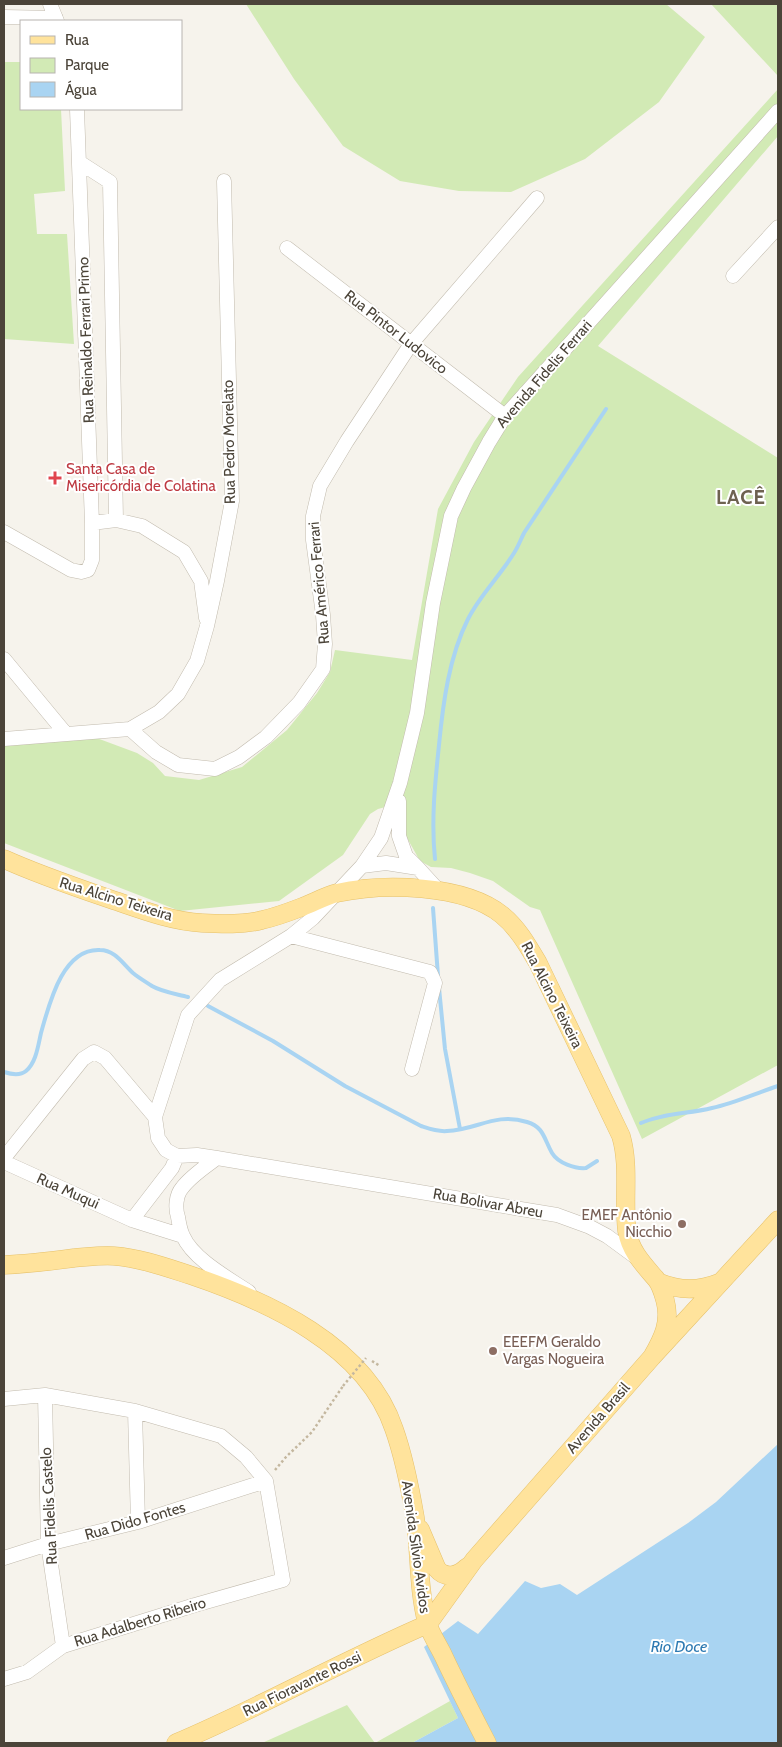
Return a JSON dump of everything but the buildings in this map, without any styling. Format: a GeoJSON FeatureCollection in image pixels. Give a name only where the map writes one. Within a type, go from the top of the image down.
{"type":"FeatureCollection","features":[{"type":"Feature","properties":{"kind":"main road","name":"Rua Alcino Teixeira"},"geometry":{"type":"LineString","coordinates":[[4,859],[31,871],[149,912],[200,923],[260,921],[311,904],[334,894],[386,887],[439,891],[485,905],[501,914],[525,940],[622,1136],[627,1167],[627,1232],[639,1260]]}},
{"type":"Feature","properties":{"kind":"main road","name":"Avenida Brasil"},"geometry":{"type":"LineString","coordinates":[[428,1624],[474,1560],[652,1357],[778,1220]]}},
{"type":"Feature","properties":{"kind":"main road","name":"Avenida Sílvio Avidos"},"geometry":{"type":"LineString","coordinates":[[4,1265],[92,1256],[129,1257],[145,1260],[248,1296],[286,1315],[319,1336],[345,1357],[372,1387],[393,1427],[402,1454],[415,1517],[423,1597],[428,1624],[487,1743]]}},
{"type":"Feature","properties":{"kind":"main road","name":"Rua Bolivar Abreu"},"geometry":{"type":"LineString","coordinates":[[639,1260],[658,1282],[664,1295],[668,1313],[664,1336],[652,1357]]}},
{"type":"Feature","properties":{"kind":"main road"},"geometry":{"type":"LineString","coordinates":[[658,1282],[683,1290],[696,1290],[722,1282]]}},
{"type":"Feature","properties":{"kind":"main road"},"geometry":{"type":"LineString","coordinates":[[415,1517],[441,1574],[453,1576],[463,1571],[474,1560]]}},
{"type":"Feature","properties":{"kind":"main road","name":"Rua Fioravante Rossi"},"geometry":{"type":"LineString","coordinates":[[176,1743],[216,1726],[428,1624]]}},
{"type":"Feature","properties":{"kind":"street"},"geometry":{"type":"LineString","coordinates":[[4,17],[56,19],[50,4]]}},
{"type":"Feature","properties":{"kind":"street","name":"Rua Reinaldo Ferrari Primo"},"geometry":{"type":"LineString","coordinates":[[4,532],[71,570],[81,572],[88,570],[92,560],[77,110]]}},
{"type":"Feature","properties":{"kind":"street","name":"Avenida Fidelis Ferrari"},"geometry":{"type":"LineString","coordinates":[[155,1117],[188,1014],[220,980],[291,936],[313,918],[362,866],[381,838],[400,783],[417,713],[433,603],[451,516],[464,488],[505,416],[776,118]]}},
{"type":"Feature","properties":{"kind":"street"},"geometry":{"type":"LineString","coordinates":[[79,162],[110,182],[116,520]]}},
{"type":"Feature","properties":{"kind":"street","name":"Rua Pedro Morelato"},"geometry":{"type":"LineString","coordinates":[[130,729],[159,712],[178,694],[197,661],[208,626],[232,501],[224,181]]}},
{"type":"Feature","properties":{"kind":"street","name":"Rua Américo Ferrari"},"geometry":{"type":"LineString","coordinates":[[130,729],[156,752],[178,765],[215,769],[239,756],[266,737],[299,703],[323,670],[325,644],[323,615],[313,540],[313,516],[320,486],[347,441],[411,344],[536,198]]}},
{"type":"Feature","properties":{"kind":"street"},"geometry":{"type":"LineString","coordinates":[[733,276],[778,227]]}},
{"type":"Feature","properties":{"kind":"street","name":"Rua Pintor Ludovico"},"geometry":{"type":"LineString","coordinates":[[287,248],[505,416]]}},
{"type":"Feature","properties":{"kind":"street"},"geometry":{"type":"LineString","coordinates":[[92,523],[116,520],[142,526],[184,552],[201,581],[208,626]]}},
{"type":"Feature","properties":{"kind":"street"},"geometry":{"type":"LineString","coordinates":[[4,659],[66,734]]}},
{"type":"Feature","properties":{"kind":"street"},"geometry":{"type":"LineString","coordinates":[[4,739],[130,729]]}},
{"type":"Feature","properties":{"kind":"street","name":"Avenida Fidelis Ferrari"},"geometry":{"type":"LineString","coordinates":[[400,783],[398,836],[406,856],[439,891]]}},
{"type":"Feature","properties":{"kind":"street"},"geometry":{"type":"LineString","coordinates":[[362,866],[386,863],[418,868]]}},
{"type":"Feature","properties":{"kind":"street"},"geometry":{"type":"LineString","coordinates":[[291,936],[430,972],[435,983],[412,1069]]}},
{"type":"Feature","properties":{"kind":"street"},"geometry":{"type":"LineString","coordinates":[[4,1158],[84,1059],[94,1052],[105,1058],[155,1117],[158,1138],[174,1162],[181,1189]]}},
{"type":"Feature","properties":{"kind":"street","name":"Rua Bolivar Abreu"},"geometry":{"type":"LineString","coordinates":[[174,1162],[197,1155],[557,1215],[590,1227],[607,1236],[639,1260]]}},
{"type":"Feature","properties":{"kind":"street"},"geometry":{"type":"LineString","coordinates":[[217,1158],[196,1174],[181,1189],[176,1201],[183,1236],[196,1253],[213,1268],[286,1315]]}},
{"type":"Feature","properties":{"kind":"street","name":"Rua Muqui"},"geometry":{"type":"LineString","coordinates":[[4,1162],[132,1220],[183,1236]]}},
{"type":"Feature","properties":{"kind":"street"},"geometry":{"type":"LineString","coordinates":[[132,1220],[174,1162]]}},
{"type":"Feature","properties":{"kind":"street"},"geometry":{"type":"LineString","coordinates":[[4,1399],[45,1394],[135,1411],[221,1436],[246,1457],[266,1481]]}},
{"type":"Feature","properties":{"kind":"street","name":"Rua Fidelis Castelo"},"geometry":{"type":"LineString","coordinates":[[45,1394],[48,1544],[63,1646]]}},
{"type":"Feature","properties":{"kind":"street"},"geometry":{"type":"LineString","coordinates":[[135,1411],[138,1522]]}},
{"type":"Feature","properties":{"kind":"street","name":"Rua Dido Fontes"},"geometry":{"type":"LineString","coordinates":[[4,1558],[48,1544],[138,1522],[266,1481]]}},
{"type":"Feature","properties":{"kind":"street","name":"Rua Adalberto Ribeiro"},"geometry":{"type":"LineString","coordinates":[[4,1679],[27,1672],[63,1646],[283,1580],[266,1481]]}},
{"type":"Feature","properties":{"kind":"path"},"geometry":{"type":"LineString","coordinates":[[266,1481],[286,1456],[312,1432],[343,1386],[366,1358]]}},
{"type":"Feature","properties":{"kind":"green space"},"geometry":{"type":"Polygon","coordinates":[[[246,4],[666,4],[705,37],[659,102],[585,159],[511,192],[459,191],[400,181],[343,146],[294,79],[246,4]]]}},
{"type":"Feature","properties":{"kind":"green space"},"geometry":{"type":"Polygon","coordinates":[[[711,4],[778,4],[778,76],[711,4]]]}},
{"type":"Feature","properties":{"kind":"green space"},"geometry":{"type":"Polygon","coordinates":[[[4,62],[20,62],[20,110],[61,110],[65,191],[34,194],[37,234],[67,234],[74,344],[4,339],[4,62]]]}},
{"type":"Feature","properties":{"kind":"green space"},"geometry":{"type":"Polygon","coordinates":[[[778,89],[778,136],[598,346],[778,458],[778,1065],[642,1139],[540,910],[530,907],[493,881],[451,868],[431,867],[420,861],[389,806],[378,809],[370,814],[343,855],[279,901],[180,911],[4,843],[4,745],[94,737],[137,753],[153,763],[165,776],[199,780],[242,767],[287,730],[317,693],[330,672],[335,650],[412,660],[438,509],[474,442],[518,377],[778,89]]]}},
{"type":"Feature","properties":{"kind":"green space"},"geometry":{"type":"Polygon","coordinates":[[[450,1701],[458,1718],[412,1743],[375,1743],[450,1701]]]}},
{"type":"Feature","properties":{"kind":"green space"},"geometry":{"type":"Polygon","coordinates":[[[347,1705],[375,1743],[262,1743],[347,1705]]]}},
{"type":"Feature","properties":{"kind":"water","name":"Rio Doce"},"geometry":{"type":"Polygon","coordinates":[[[778,1444],[778,1743],[412,1743],[458,1718],[424,1647],[458,1621],[478,1634],[525,1581],[541,1588],[560,1584],[577,1595],[688,1523],[716,1502],[778,1444]]]}},
{"type":"Feature","properties":{"kind":"waterway"},"geometry":{"type":"LineString","coordinates":[[435,859],[434,802],[441,729],[448,680],[461,634],[473,610],[517,548],[524,533],[606,409]]}},
{"type":"Feature","properties":{"kind":"waterway"},"geometry":{"type":"LineString","coordinates":[[433,908],[438,976]]}},
{"type":"Feature","properties":{"kind":"waterway"},"geometry":{"type":"LineString","coordinates":[[4,1072],[21,1074],[32,1064],[48,1008],[59,980],[76,958],[87,952],[100,950],[110,952],[133,973],[152,986],[188,997]]}},
{"type":"Feature","properties":{"kind":"waterway"},"geometry":{"type":"LineString","coordinates":[[439,988],[445,1049],[460,1129]]}},
{"type":"Feature","properties":{"kind":"waterway"},"geometry":{"type":"LineString","coordinates":[[208,1006],[273,1041],[345,1086],[421,1126],[437,1131],[447,1131],[468,1128],[496,1120],[516,1119],[537,1127],[543,1134],[552,1153],[562,1162],[586,1168],[597,1161]]}},
{"type":"Feature","properties":{"kind":"waterway"},"geometry":{"type":"LineString","coordinates":[[641,1123],[667,1115],[721,1106],[778,1086]]}},
{"type":"Feature","properties":{"kind":"place","name":"Santa Casa de Misericórdia de Colatina"},"geometry":{"type":"Point","coordinates":[55,478]}},
{"type":"Feature","properties":{"kind":"place","name":"EMEF Antônio Nicchio"},"geometry":{"type":"Point","coordinates":[682,1224]}},
{"type":"Feature","properties":{"kind":"place","name":"EEEFM Geraldo Vargas Nogueira"},"geometry":{"type":"Point","coordinates":[493,1351]}},
{"type":"Feature","properties":{"kind":"district","name":"LACÊ"},"geometry":{"type":"Point","coordinates":[741,497]}}]}
